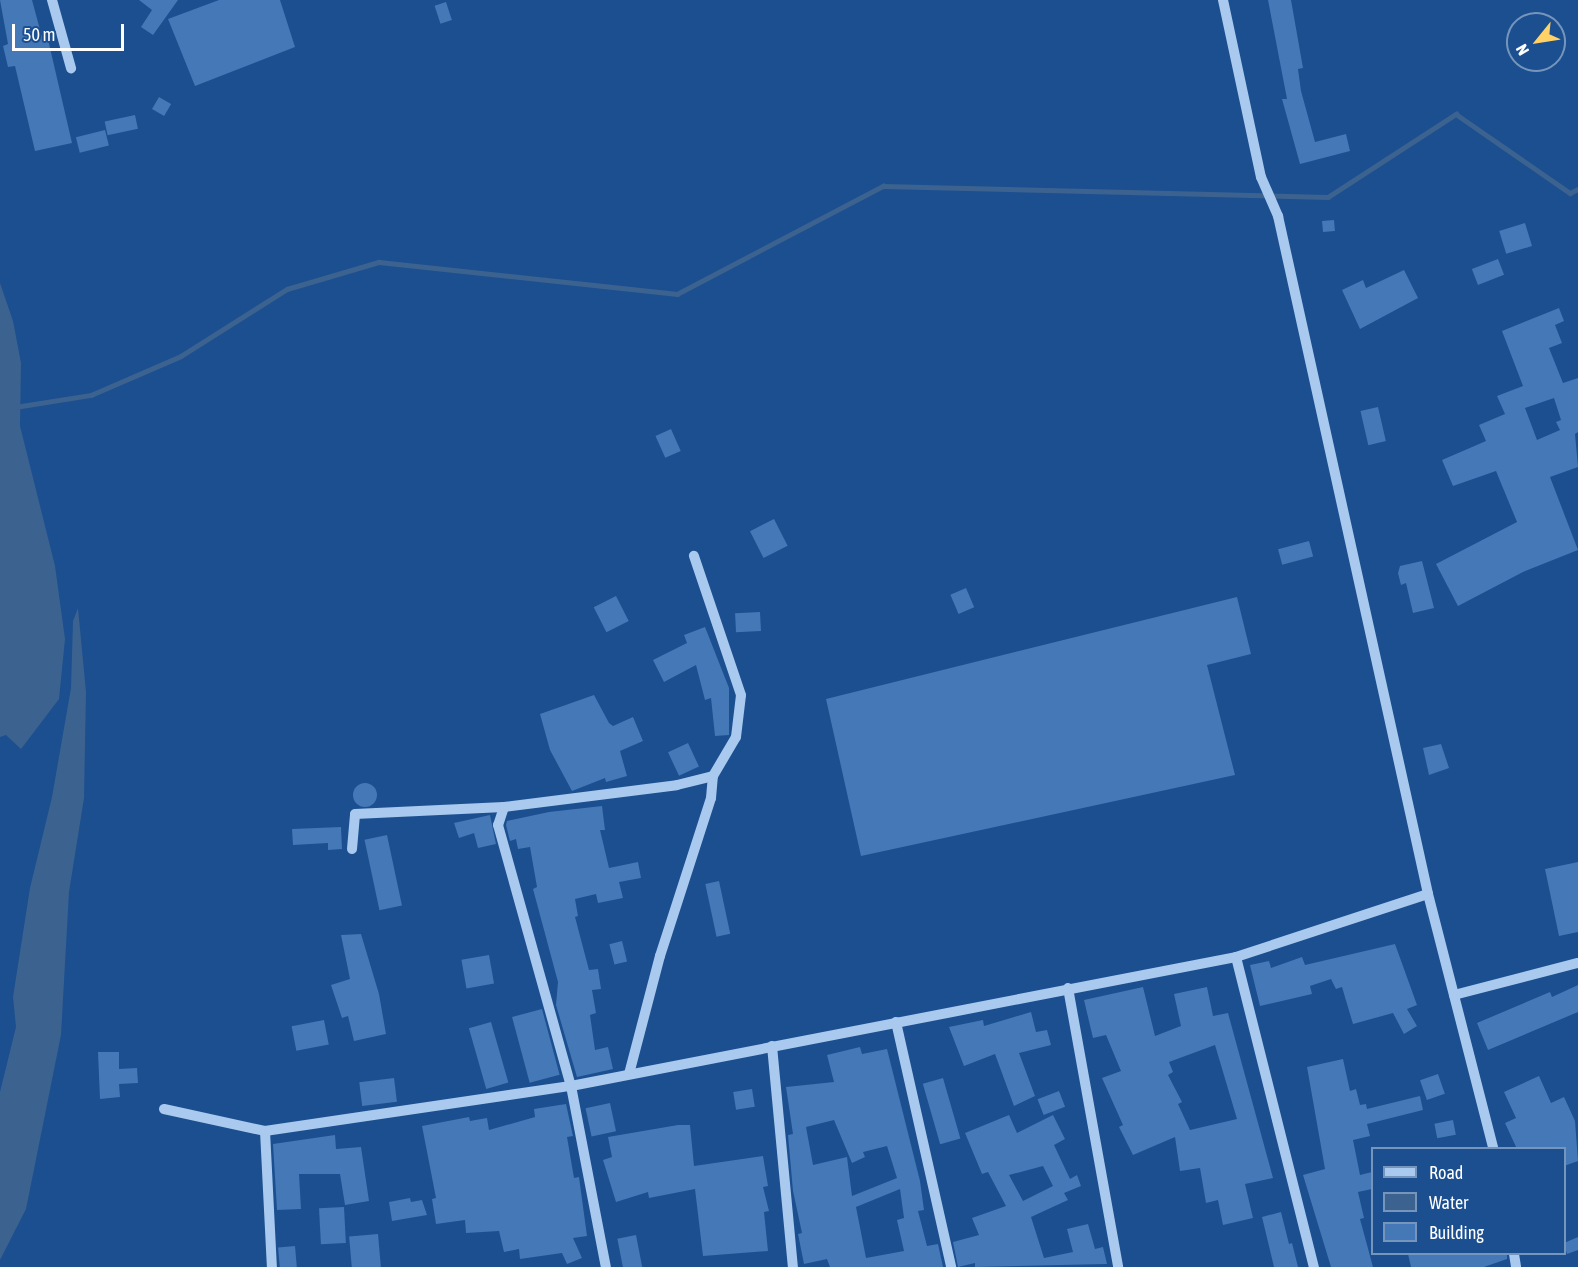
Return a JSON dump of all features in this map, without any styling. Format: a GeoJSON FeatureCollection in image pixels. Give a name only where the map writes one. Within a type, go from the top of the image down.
{"type":"FeatureCollection","features":[{"type":"Feature","properties":{"kind":"street"},"geometry":{"type":"LineString","coordinates":[[52,0],[71,68]]}},
{"type":"Feature","properties":{"kind":"street"},"geometry":{"type":"LineString","coordinates":[[1223,0],[1261,177],[1278,216],[1428,894],[1492,1147]]}},
{"type":"Feature","properties":{"kind":"street"},"geometry":{"type":"LineString","coordinates":[[629,1074],[660,956],[711,798],[713,776],[736,737],[741,695],[694,556]]}},
{"type":"Feature","properties":{"kind":"street"},"geometry":{"type":"LineString","coordinates":[[352,849],[355,814],[504,807],[678,785],[713,776]]}},
{"type":"Feature","properties":{"kind":"street"},"geometry":{"type":"LineString","coordinates":[[504,807],[498,825],[571,1086],[606,1267]]}},
{"type":"Feature","properties":{"kind":"street"},"geometry":{"type":"LineString","coordinates":[[164,1109],[265,1131],[571,1086],[1236,957],[1428,894]]}},
{"type":"Feature","properties":{"kind":"street"},"geometry":{"type":"LineString","coordinates":[[1236,957],[1314,1267]]}},
{"type":"Feature","properties":{"kind":"street"},"geometry":{"type":"LineString","coordinates":[[1454,995],[1578,963]]}},
{"type":"Feature","properties":{"kind":"street"},"geometry":{"type":"LineString","coordinates":[[1068,988],[1118,1267]]}},
{"type":"Feature","properties":{"kind":"street"},"geometry":{"type":"LineString","coordinates":[[897,1022],[951,1267]]}},
{"type":"Feature","properties":{"kind":"street"},"geometry":{"type":"LineString","coordinates":[[772,1046],[793,1267]]}},
{"type":"Feature","properties":{"kind":"street"},"geometry":{"type":"LineString","coordinates":[[265,1131],[272,1267]]}},
{"type":"Feature","properties":{"kind":"water"},"geometry":{"type":"Polygon","coordinates":[[[0,283],[13,321],[21,363],[20,426],[55,566],[65,639],[59,699],[21,749],[6,735],[0,737],[0,283]]]}},
{"type":"Feature","properties":{"kind":"water"},"geometry":{"type":"Polygon","coordinates":[[[78,608],[86,692],[84,798],[69,892],[61,1035],[26,1209],[0,1260],[0,1092],[16,1027],[13,997],[30,888],[52,797],[71,688],[73,621],[78,608]]]}},
{"type":"Feature","properties":{"kind":"building"},"geometry":{"type":"Polygon","coordinates":[[[0,0],[32,0],[42,37],[47,35],[72,143],[35,151],[15,66],[8,67],[3,46],[8,44],[0,0]]]}},
{"type":"Feature","properties":{"kind":"building"},"geometry":{"type":"Polygon","coordinates":[[[139,0],[178,0],[153,35],[141,27],[152,10],[139,0]]]}},
{"type":"Feature","properties":{"kind":"building"},"geometry":{"type":"Polygon","coordinates":[[[219,0],[280,0],[295,47],[195,86],[168,19],[219,0]]]}},
{"type":"Feature","properties":{"kind":"building"},"geometry":{"type":"Polygon","coordinates":[[[1268,0],[1291,0],[1303,68],[1298,69],[1301,91],[1315,142],[1346,134],[1350,151],[1300,164],[1282,99],[1287,99],[1268,0]]]}},
{"type":"Feature","properties":{"kind":"building"},"geometry":{"type":"Polygon","coordinates":[[[446,2],[452,20],[440,24],[435,6],[446,2]]]}},
{"type":"Feature","properties":{"kind":"building"},"geometry":{"type":"Polygon","coordinates":[[[159,97],[171,104],[164,116],[152,109],[159,97]]]}},
{"type":"Feature","properties":{"kind":"building"},"geometry":{"type":"Polygon","coordinates":[[[135,115],[138,129],[108,135],[105,121],[135,115]]]}},
{"type":"Feature","properties":{"kind":"building"},"geometry":{"type":"Polygon","coordinates":[[[105,130],[109,146],[80,153],[76,137],[105,130]]]}},
{"type":"Feature","properties":{"kind":"building"},"geometry":{"type":"Polygon","coordinates":[[[1334,220],[1335,231],[1323,232],[1322,221],[1334,220]]]}},
{"type":"Feature","properties":{"kind":"building"},"geometry":{"type":"Polygon","coordinates":[[[1525,223],[1532,246],[1506,254],[1499,231],[1525,223]]]}},
{"type":"Feature","properties":{"kind":"building"},"geometry":{"type":"Polygon","coordinates":[[[1498,259],[1504,275],[1478,285],[1472,269],[1498,259]]]}},
{"type":"Feature","properties":{"kind":"building"},"geometry":{"type":"Polygon","coordinates":[[[1404,270],[1418,298],[1360,329],[1342,290],[1363,280],[1366,288],[1404,270]]]}},
{"type":"Feature","properties":{"kind":"building"},"geometry":{"type":"Polygon","coordinates":[[[1559,308],[1564,321],[1555,325],[1562,343],[1549,348],[1563,383],[1578,378],[1578,432],[1575,434],[1578,467],[1550,477],[1578,550],[1523,572],[1458,606],[1436,564],[1517,522],[1496,471],[1453,486],[1442,460],[1486,441],[1479,425],[1505,414],[1497,396],[1523,386],[1502,331],[1559,308]],[[1554,398],[1525,408],[1537,440],[1560,430],[1556,422],[1561,420],[1554,398]]]}},
{"type":"Feature","properties":{"kind":"building"},"geometry":{"type":"Polygon","coordinates":[[[1378,407],[1386,441],[1368,445],[1360,411],[1378,407]]]}},
{"type":"Feature","properties":{"kind":"building"},"geometry":{"type":"Polygon","coordinates":[[[671,429],[681,451],[665,458],[655,436],[671,429]]]}},
{"type":"Feature","properties":{"kind":"building"},"geometry":{"type":"Polygon","coordinates":[[[774,519],[788,546],[764,558],[750,531],[774,519]]]}},
{"type":"Feature","properties":{"kind":"building"},"geometry":{"type":"Polygon","coordinates":[[[1309,541],[1313,556],[1282,565],[1278,549],[1309,541]]]}},
{"type":"Feature","properties":{"kind":"building"},"geometry":{"type":"Polygon","coordinates":[[[1422,561],[1434,608],[1413,613],[1406,583],[1401,585],[1398,573],[1400,566],[1422,561]]]}},
{"type":"Feature","properties":{"kind":"building"},"geometry":{"type":"Polygon","coordinates":[[[966,588],[974,607],[959,614],[950,595],[966,588]]]}},
{"type":"Feature","properties":{"kind":"building"},"geometry":{"type":"Polygon","coordinates":[[[616,596],[629,621],[606,632],[594,607],[616,596]]]}},
{"type":"Feature","properties":{"kind":"building"},"geometry":{"type":"Polygon","coordinates":[[[1237,597],[1251,654],[1207,665],[1235,775],[861,856],[826,699],[1237,597]]]}},
{"type":"Feature","properties":{"kind":"building"},"geometry":{"type":"Polygon","coordinates":[[[760,612],[761,631],[736,632],[735,613],[760,612]]]}},
{"type":"Feature","properties":{"kind":"building"},"geometry":{"type":"Polygon","coordinates":[[[705,627],[729,688],[729,735],[715,736],[711,698],[705,700],[696,665],[664,682],[653,660],[687,643],[684,635],[705,627]]]}},
{"type":"Feature","properties":{"kind":"building"},"geometry":{"type":"Polygon","coordinates":[[[594,695],[609,723],[613,726],[633,717],[643,741],[620,751],[627,776],[606,782],[605,778],[572,791],[550,750],[540,714],[594,695]]]}},
{"type":"Feature","properties":{"kind":"building"},"geometry":{"type":"Polygon","coordinates":[[[688,743],[699,767],[679,776],[668,752],[688,743]]]}},
{"type":"Feature","properties":{"kind":"building"},"geometry":{"type":"Polygon","coordinates":[[[1441,744],[1449,768],[1429,775],[1423,748],[1441,744]]]}},
{"type":"Feature","properties":{"kind":"building"},"geometry":{"type":"Polygon","coordinates":[[[365,783],[370,784],[376,790],[376,800],[370,806],[365,807],[360,806],[354,800],[353,795],[354,790],[360,784],[365,783]]]}},
{"type":"Feature","properties":{"kind":"building"},"geometry":{"type":"Polygon","coordinates":[[[602,806],[605,830],[600,830],[609,868],[638,862],[641,878],[619,882],[623,898],[598,903],[596,894],[575,899],[578,916],[575,917],[589,970],[598,969],[601,989],[592,990],[596,1013],[590,1015],[595,1050],[608,1047],[613,1069],[577,1077],[556,1005],[558,982],[533,889],[537,887],[530,847],[518,849],[516,839],[510,841],[506,825],[507,821],[549,812],[602,806]]]}},
{"type":"Feature","properties":{"kind":"building"},"geometry":{"type":"Polygon","coordinates":[[[490,815],[496,844],[478,848],[474,833],[459,838],[454,823],[490,815]]]}},
{"type":"Feature","properties":{"kind":"building"},"geometry":{"type":"Polygon","coordinates":[[[341,827],[342,849],[328,850],[328,843],[293,845],[292,829],[341,827]]]}},
{"type":"Feature","properties":{"kind":"building"},"geometry":{"type":"Polygon","coordinates":[[[387,835],[402,905],[379,910],[365,840],[387,835]]]}},
{"type":"Feature","properties":{"kind":"building"},"geometry":{"type":"Polygon","coordinates":[[[1578,862],[1578,932],[1559,936],[1545,869],[1578,862]]]}},
{"type":"Feature","properties":{"kind":"building"},"geometry":{"type":"Polygon","coordinates":[[[719,881],[730,934],[717,937],[705,884],[719,881]]]}},
{"type":"Feature","properties":{"kind":"building"},"geometry":{"type":"Polygon","coordinates":[[[361,934],[379,994],[386,1034],[354,1041],[348,1016],[342,1018],[331,985],[350,979],[341,935],[361,934]]]}},
{"type":"Feature","properties":{"kind":"building"},"geometry":{"type":"Polygon","coordinates":[[[622,941],[627,961],[614,965],[609,944],[622,941]]]}},
{"type":"Feature","properties":{"kind":"building"},"geometry":{"type":"Polygon","coordinates":[[[1395,944],[1417,1005],[1407,1009],[1417,1026],[1404,1034],[1393,1013],[1353,1024],[1342,987],[1336,989],[1331,979],[1310,986],[1312,994],[1260,1006],[1250,965],[1269,961],[1271,968],[1302,957],[1305,965],[1395,944]]]}},
{"type":"Feature","properties":{"kind":"building"},"geometry":{"type":"Polygon","coordinates":[[[489,955],[494,984],[466,988],[461,960],[489,955]]]}},
{"type":"Feature","properties":{"kind":"building"},"geometry":{"type":"Polygon","coordinates":[[[1578,985],[1578,1012],[1488,1050],[1477,1023],[1550,992],[1552,997],[1578,985]]]}},
{"type":"Feature","properties":{"kind":"building"},"geometry":{"type":"Polygon","coordinates":[[[1143,987],[1155,1036],[1181,1026],[1174,994],[1207,987],[1213,1016],[1228,1013],[1273,1178],[1245,1184],[1253,1218],[1223,1225],[1218,1200],[1206,1203],[1200,1168],[1180,1171],[1175,1137],[1133,1155],[1119,1127],[1123,1125],[1102,1078],[1121,1071],[1106,1035],[1093,1038],[1084,1000],[1143,987]],[[1215,1045],[1169,1062],[1173,1072],[1168,1075],[1182,1102],[1178,1104],[1190,1130],[1237,1119],[1215,1045]]]}},
{"type":"Feature","properties":{"kind":"building"},"geometry":{"type":"Polygon","coordinates":[[[542,1009],[560,1075],[530,1083],[512,1017],[542,1009]]]}},
{"type":"Feature","properties":{"kind":"building"},"geometry":{"type":"Polygon","coordinates":[[[1031,1012],[1036,1032],[1047,1030],[1051,1045],[1019,1053],[1035,1096],[1014,1106],[995,1054],[964,1066],[949,1027],[983,1020],[984,1026],[1031,1012]]]}},
{"type":"Feature","properties":{"kind":"building"},"geometry":{"type":"Polygon","coordinates":[[[324,1020],[329,1045],[296,1051],[292,1026],[324,1020]]]}},
{"type":"Feature","properties":{"kind":"building"},"geometry":{"type":"Polygon","coordinates":[[[491,1022],[508,1083],[486,1089],[469,1028],[491,1022]]]}},
{"type":"Feature","properties":{"kind":"building"},"geometry":{"type":"Polygon","coordinates":[[[860,1047],[862,1054],[887,1049],[920,1181],[924,1210],[918,1211],[927,1246],[938,1244],[943,1267],[830,1267],[827,1259],[804,1264],[798,1234],[802,1233],[793,1191],[788,1135],[793,1134],[786,1087],[834,1082],[827,1055],[860,1047]],[[834,1120],[806,1127],[813,1165],[847,1157],[852,1196],[897,1178],[887,1146],[863,1152],[865,1157],[852,1163],[834,1120]],[[900,1189],[856,1207],[866,1258],[904,1251],[897,1220],[904,1218],[900,1189]]]}},
{"type":"Feature","properties":{"kind":"building"},"geometry":{"type":"Polygon","coordinates":[[[98,1052],[119,1052],[119,1069],[137,1068],[138,1083],[119,1084],[120,1097],[100,1099],[98,1052]]]}},
{"type":"Feature","properties":{"kind":"building"},"geometry":{"type":"Polygon","coordinates":[[[1343,1059],[1350,1091],[1356,1089],[1360,1105],[1366,1104],[1367,1109],[1420,1096],[1423,1110],[1367,1124],[1370,1136],[1353,1140],[1360,1175],[1371,1172],[1371,1189],[1358,1192],[1364,1218],[1360,1219],[1373,1267],[1331,1267],[1303,1175],[1325,1169],[1307,1067],[1343,1059]]]}},
{"type":"Feature","properties":{"kind":"building"},"geometry":{"type":"Polygon","coordinates":[[[1438,1074],[1445,1094],[1427,1100],[1420,1080],[1438,1074]]]}},
{"type":"Feature","properties":{"kind":"building"},"geometry":{"type":"Polygon","coordinates":[[[1539,1076],[1551,1103],[1564,1097],[1575,1121],[1578,1161],[1566,1165],[1566,1147],[1516,1147],[1505,1123],[1516,1118],[1504,1092],[1539,1076]]]}},
{"type":"Feature","properties":{"kind":"building"},"geometry":{"type":"Polygon","coordinates":[[[394,1078],[397,1102],[362,1106],[359,1082],[394,1078]]]}},
{"type":"Feature","properties":{"kind":"building"},"geometry":{"type":"Polygon","coordinates":[[[943,1078],[960,1139],[940,1144],[923,1084],[943,1078]]]}},
{"type":"Feature","properties":{"kind":"building"},"geometry":{"type":"Polygon","coordinates":[[[752,1089],[755,1107],[736,1110],[733,1092],[752,1089]]]}},
{"type":"Feature","properties":{"kind":"building"},"geometry":{"type":"Polygon","coordinates":[[[1059,1091],[1065,1107],[1044,1115],[1038,1099],[1059,1091]]]}},
{"type":"Feature","properties":{"kind":"building"},"geometry":{"type":"Polygon","coordinates":[[[610,1103],[616,1131],[592,1137],[586,1108],[610,1103]]]}},
{"type":"Feature","properties":{"kind":"building"},"geometry":{"type":"Polygon","coordinates":[[[566,1104],[573,1136],[567,1137],[574,1178],[579,1177],[587,1236],[573,1238],[582,1258],[567,1264],[562,1253],[520,1259],[519,1249],[504,1252],[499,1231],[466,1233],[465,1220],[436,1224],[432,1199],[436,1198],[422,1126],[469,1117],[470,1121],[487,1118],[489,1130],[535,1117],[534,1109],[566,1104]]]}},
{"type":"Feature","properties":{"kind":"building"},"geometry":{"type":"Polygon","coordinates":[[[1009,1115],[1017,1133],[1053,1115],[1065,1139],[1054,1145],[1070,1179],[1077,1175],[1081,1186],[1064,1193],[1068,1200],[1031,1217],[1044,1258],[1073,1252],[1067,1229],[1088,1224],[1095,1249],[1103,1247],[1107,1264],[975,1267],[975,1263],[958,1267],[953,1242],[979,1235],[972,1218],[1006,1206],[988,1172],[982,1174],[965,1133],[1009,1115]],[[1043,1166],[1009,1175],[1023,1201],[1053,1186],[1043,1166]]]}},
{"type":"Feature","properties":{"kind":"building"},"geometry":{"type":"Polygon","coordinates":[[[1453,1120],[1456,1135],[1437,1138],[1434,1124],[1453,1120]]]}},
{"type":"Feature","properties":{"kind":"building"},"geometry":{"type":"Polygon","coordinates":[[[690,1125],[694,1166],[763,1156],[768,1186],[763,1187],[769,1211],[764,1212],[768,1251],[703,1256],[695,1189],[649,1198],[648,1192],[616,1202],[603,1160],[612,1157],[608,1137],[690,1125]]]}},
{"type":"Feature","properties":{"kind":"building"},"geometry":{"type":"Polygon","coordinates":[[[335,1135],[336,1149],[361,1147],[369,1201],[345,1205],[340,1174],[299,1174],[301,1209],[277,1210],[273,1144],[335,1135]]]}},
{"type":"Feature","properties":{"kind":"building"},"geometry":{"type":"Polygon","coordinates":[[[410,1198],[411,1202],[422,1200],[427,1215],[392,1221],[389,1202],[410,1198]]]}},
{"type":"Feature","properties":{"kind":"building"},"geometry":{"type":"Polygon","coordinates":[[[344,1207],[346,1243],[321,1244],[319,1208],[344,1207]]]}},
{"type":"Feature","properties":{"kind":"building"},"geometry":{"type":"Polygon","coordinates":[[[1281,1212],[1289,1244],[1292,1243],[1298,1267],[1274,1267],[1262,1217],[1281,1212]]]}},
{"type":"Feature","properties":{"kind":"building"},"geometry":{"type":"Polygon","coordinates":[[[378,1234],[381,1267],[352,1267],[349,1237],[378,1234]]]}},
{"type":"Feature","properties":{"kind":"building"},"geometry":{"type":"Polygon","coordinates":[[[636,1235],[642,1267],[623,1267],[617,1239],[636,1235]]]}},
{"type":"Feature","properties":{"kind":"building"},"geometry":{"type":"Polygon","coordinates":[[[1578,1237],[1578,1250],[1567,1254],[1566,1242],[1578,1237]]]}},
{"type":"Feature","properties":{"kind":"building"},"geometry":{"type":"Polygon","coordinates":[[[295,1246],[297,1267],[280,1267],[278,1247],[295,1246]]]}},
{"type":"Feature","properties":{"kind":"building"},"geometry":{"type":"Polygon","coordinates":[[[1408,1255],[1507,1255],[1507,1259],[1484,1267],[1411,1267],[1408,1255]]]}},
{"type":"Feature","properties":{"kind":"waterway"},"geometry":{"type":"LineString","coordinates":[[15,407],[91,395],[181,356],[287,289],[379,262],[677,294],[883,186],[1328,197],[1456,114],[1570,193],[1578,189]]}}]}
